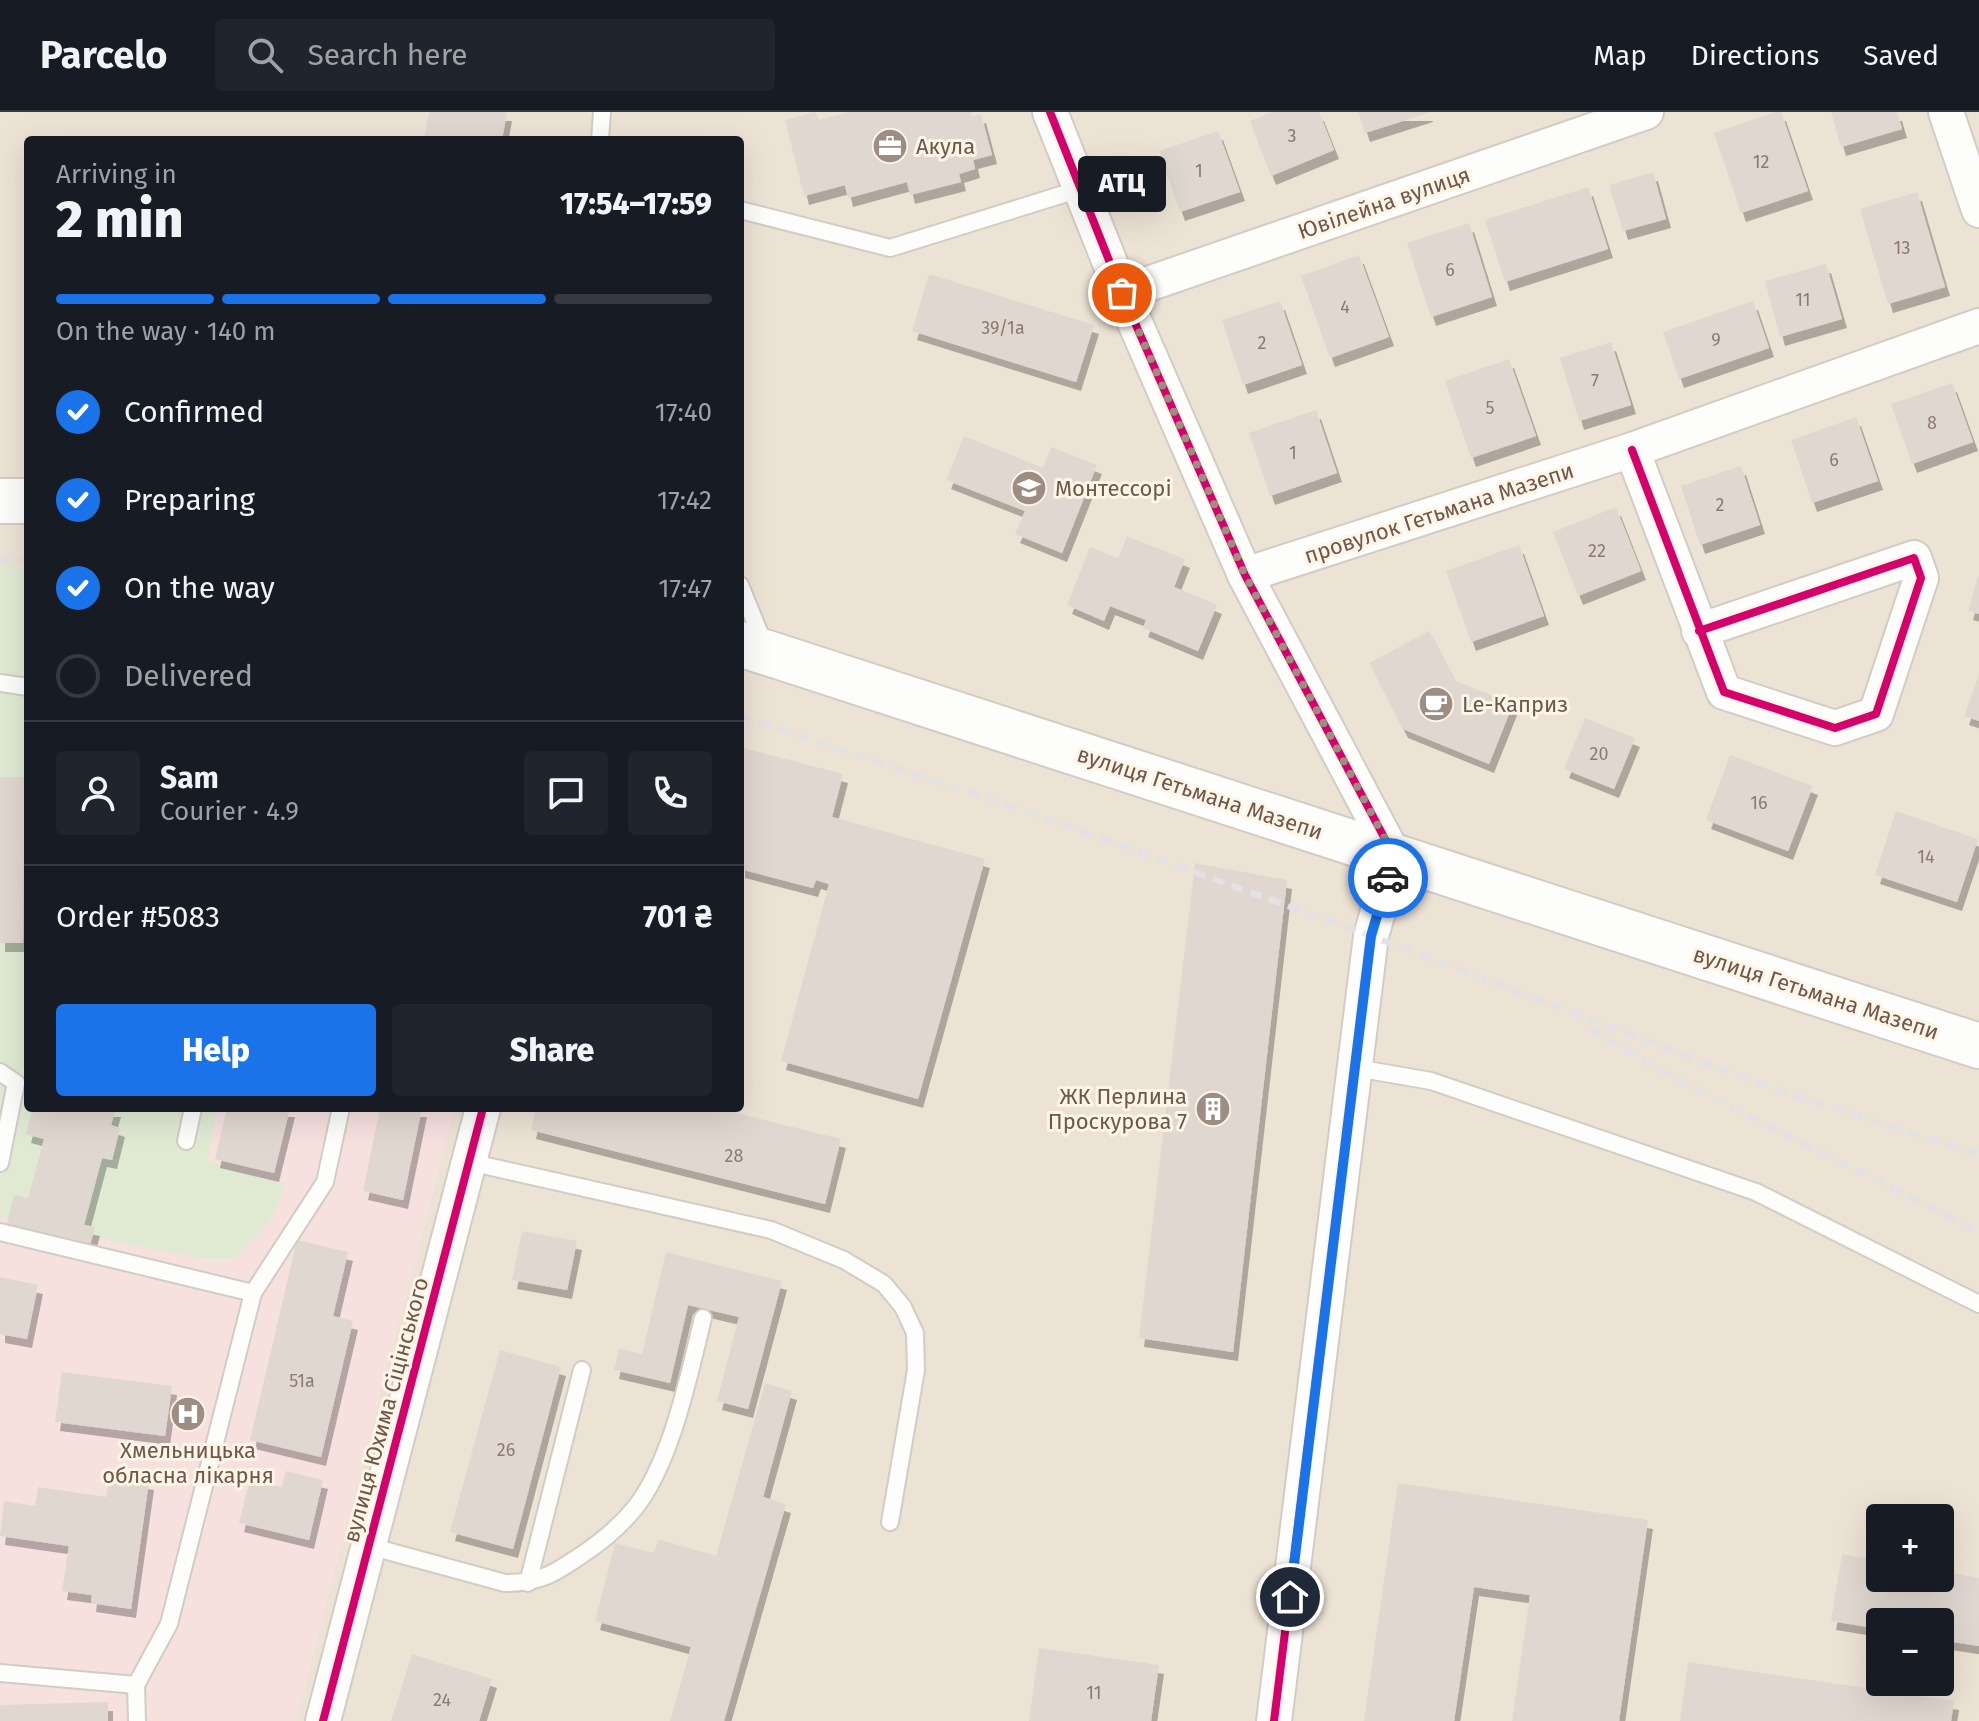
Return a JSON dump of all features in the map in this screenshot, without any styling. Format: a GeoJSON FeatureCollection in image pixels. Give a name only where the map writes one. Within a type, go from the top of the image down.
{"type":"FeatureCollection","features":[{"type":"Feature","properties":{"kind":"main road"},"geometry":{"type":"LineString","coordinates":[[0,501],[24,501]]}},
{"type":"Feature","properties":{"kind":"main road","name":"вулиця Гетьмана Мазепи"},"geometry":{"type":"LineString","coordinates":[[754,648],[1979,1046]]}},
{"type":"Feature","properties":{"kind":"street"},"geometry":{"type":"LineString","coordinates":[[1050,112],[1122,293],[1245,575],[1394,856],[1371,936],[1274,1721]]}},
{"type":"Feature","properties":{"kind":"street","name":"Ювілейна вулиця"},"geometry":{"type":"LineString","coordinates":[[1122,293],[1646,112]]}},
{"type":"Feature","properties":{"kind":"street"},"geometry":{"type":"LineString","coordinates":[[1946,112],[1979,210]]}},
{"type":"Feature","properties":{"kind":"street","name":"провулок Гетьмана Мазепи"},"geometry":{"type":"LineString","coordinates":[[1245,575],[1632,450],[1979,326]]}},
{"type":"Feature","properties":{"kind":"street"},"geometry":{"type":"LineString","coordinates":[[1632,450],[1699,631],[1724,692],[1835,728],[1876,714],[1921,578],[1914,558],[1699,631]]}},
{"type":"Feature","properties":{"kind":"street","name":"вулиця Юхима Сіцінського"},"geometry":{"type":"LineString","coordinates":[[323,1721],[482,1112]]}},
{"type":"Feature","properties":{"kind":"lane"},"geometry":{"type":"LineString","coordinates":[[600,136],[602,112]]}},
{"type":"Feature","properties":{"kind":"lane"},"geometry":{"type":"LineString","coordinates":[[744,211],[890,248],[1080,189]]}},
{"type":"Feature","properties":{"kind":"lane"},"geometry":{"type":"LineString","coordinates":[[744,603],[754,648]]}},
{"type":"Feature","properties":{"kind":"lane"},"geometry":{"type":"LineString","coordinates":[[0,683],[24,686]]}},
{"type":"Feature","properties":{"kind":"lane"},"geometry":{"type":"LineString","coordinates":[[1356,1068],[1431,1081],[1756,1192],[1979,1304]]}},
{"type":"Feature","properties":{"kind":"lane"},"geometry":{"type":"LineString","coordinates":[[0,1072],[16,1083],[0,1163]]}},
{"type":"Feature","properties":{"kind":"lane"},"geometry":{"type":"LineString","coordinates":[[186,1141],[192,1112]]}},
{"type":"Feature","properties":{"kind":"lane"},"geometry":{"type":"LineString","coordinates":[[137,1721],[136,1685],[169,1624],[253,1293],[325,1182],[340,1112]]}},
{"type":"Feature","properties":{"kind":"lane"},"geometry":{"type":"LineString","coordinates":[[469,1162],[771,1230],[844,1260],[884,1284],[903,1307],[915,1333],[916,1370],[890,1522]]}},
{"type":"Feature","properties":{"kind":"lane"},"geometry":{"type":"LineString","coordinates":[[0,1232],[253,1293]]}},
{"type":"Feature","properties":{"kind":"lane"},"geometry":{"type":"LineString","coordinates":[[369,1546],[505,1583],[528,1583],[552,1575],[573,1561],[634,1509],[653,1479],[686,1385],[703,1318]]}},
{"type":"Feature","properties":{"kind":"lane"},"geometry":{"type":"LineString","coordinates":[[528,1583],[582,1370]]}},
{"type":"Feature","properties":{"kind":"lane"},"geometry":{"type":"LineString","coordinates":[[0,1673],[136,1685]]}},
{"type":"Feature","properties":{"kind":"shaded area"},"geometry":{"type":"Polygon","coordinates":[[[0,112],[1979,112],[1979,1024],[744,623],[744,136],[24,136],[24,480],[0,480],[0,112]]]}},
{"type":"Feature","properties":{"kind":"shaded area"},"geometry":{"type":"Polygon","coordinates":[[[0,517],[24,517],[24,1112],[744,1112],[744,664],[1979,1063],[1979,1721],[0,1721],[0,517]]]}},
{"type":"Feature","properties":{"kind":"shaded area","name":"Хмельницька обласна лікарня"},"geometry":{"type":"Polygon","coordinates":[[[0,577],[24,1032],[24,1112],[454,1112],[296,1721],[0,1721],[0,577]]]}},
{"type":"Feature","properties":{"kind":"green space"},"geometry":{"type":"Polygon","coordinates":[[[0,568],[24,569],[24,1112],[217,1112],[207,1161],[283,1184],[272,1216],[234,1259],[202,1259],[0,1218],[0,568]]]}},
{"type":"Feature","properties":{"kind":"building"},"geometry":{"type":"Polygon","coordinates":[[[429,112],[507,112],[503,136],[425,136],[429,112]]]}},
{"type":"Feature","properties":{"kind":"building"},"geometry":{"type":"Polygon","coordinates":[[[815,112],[819,120],[849,112],[971,112],[972,117],[981,114],[992,155],[973,160],[975,169],[959,174],[961,182],[910,195],[907,182],[848,198],[845,185],[804,196],[785,120],[815,112]]]}},
{"type":"Feature","properties":{"kind":"building"},"geometry":{"type":"Polygon","coordinates":[[[1272,112],[1319,112],[1334,150],[1271,176],[1250,121],[1272,112]]]}},
{"type":"Feature","properties":{"kind":"building"},"geometry":{"type":"Polygon","coordinates":[[[1358,112],[1428,112],[1428,113],[1365,133],[1358,112]]]}},
{"type":"Feature","properties":{"kind":"building"},"geometry":{"type":"Polygon","coordinates":[[[1781,112],[1808,191],[1741,213],[1714,133],[1781,112]]]}},
{"type":"Feature","properties":{"kind":"building"},"geometry":{"type":"Polygon","coordinates":[[[1831,112],[1897,112],[1902,129],[1841,147],[1831,112]]]}},
{"type":"Feature","properties":{"kind":"building"},"geometry":{"type":"Polygon","coordinates":[[[1218,131],[1240,192],[1180,212],[1159,151],[1218,131]]]}},
{"type":"Feature","properties":{"kind":"building"},"geometry":{"type":"Polygon","coordinates":[[[1653,172],[1666,219],[1623,231],[1609,185],[1653,172]]]}},
{"type":"Feature","properties":{"kind":"building"},"geometry":{"type":"Polygon","coordinates":[[[1588,187],[1608,249],[1505,282],[1485,220],[1588,187]]]}},
{"type":"Feature","properties":{"kind":"building"},"geometry":{"type":"Polygon","coordinates":[[[1917,192],[1945,287],[1888,304],[1860,209],[1917,192]]]}},
{"type":"Feature","properties":{"kind":"building"},"geometry":{"type":"Polygon","coordinates":[[[1469,223],[1492,297],[1431,317],[1407,243],[1469,223]]]}},
{"type":"Feature","properties":{"kind":"building"},"geometry":{"type":"Polygon","coordinates":[[[1359,255],[1389,337],[1330,358],[1301,276],[1359,255]]]}},
{"type":"Feature","properties":{"kind":"building"},"geometry":{"type":"Polygon","coordinates":[[[1826,264],[1842,319],[1780,337],[1765,281],[1826,264]]]}},
{"type":"Feature","properties":{"kind":"building"},"geometry":{"type":"Polygon","coordinates":[[[929,274],[1094,325],[1076,382],[912,331],[929,274]]]}},
{"type":"Feature","properties":{"kind":"building"},"geometry":{"type":"Polygon","coordinates":[[[1280,301],[1302,365],[1243,385],[1222,320],[1280,301]]]}},
{"type":"Feature","properties":{"kind":"building"},"geometry":{"type":"Polygon","coordinates":[[[1753,301],[1769,348],[1679,379],[1663,332],[1753,301]]]}},
{"type":"Feature","properties":{"kind":"building"},"geometry":{"type":"Polygon","coordinates":[[[1611,342],[1631,405],[1579,421],[1560,358],[1611,342]]]}},
{"type":"Feature","properties":{"kind":"building"},"geometry":{"type":"Polygon","coordinates":[[[1509,359],[1536,436],[1471,458],[1445,381],[1509,359]]]}},
{"type":"Feature","properties":{"kind":"building"},"geometry":{"type":"Polygon","coordinates":[[[1952,383],[1973,442],[1912,464],[1891,404],[1952,383]]]}},
{"type":"Feature","properties":{"kind":"building"},"geometry":{"type":"Polygon","coordinates":[[[1316,410],[1337,473],[1270,496],[1249,433],[1316,410]]]}},
{"type":"Feature","properties":{"kind":"building"},"geometry":{"type":"Polygon","coordinates":[[[1856,417],[1878,481],[1812,503],[1791,440],[1856,417]]]}},
{"type":"Feature","properties":{"kind":"building"},"geometry":{"type":"Polygon","coordinates":[[[964,436],[1043,468],[1051,447],[1097,465],[1062,553],[1015,534],[1025,511],[946,480],[964,436]]]}},
{"type":"Feature","properties":{"kind":"building"},"geometry":{"type":"Polygon","coordinates":[[[1741,466],[1760,525],[1700,545],[1681,486],[1741,466]]]}},
{"type":"Feature","properties":{"kind":"building"},"geometry":{"type":"Polygon","coordinates":[[[1616,507],[1641,571],[1578,596],[1553,532],[1616,507]]]}},
{"type":"Feature","properties":{"kind":"building"},"geometry":{"type":"Polygon","coordinates":[[[1127,536],[1185,559],[1174,587],[1217,605],[1198,651],[1143,628],[1146,620],[1110,606],[1104,621],[1067,605],[1090,547],[1118,558],[1127,536]]]}},
{"type":"Feature","properties":{"kind":"building"},"geometry":{"type":"Polygon","coordinates":[[[1519,545],[1544,616],[1471,642],[1446,571],[1519,545]]]}},
{"type":"Feature","properties":{"kind":"building"},"geometry":{"type":"Polygon","coordinates":[[[1979,576],[1979,614],[1968,611],[1979,576]]]}},
{"type":"Feature","properties":{"kind":"building"},"geometry":{"type":"Polygon","coordinates":[[[1429,631],[1456,681],[1513,704],[1489,764],[1403,729],[1369,663],[1429,631]]]}},
{"type":"Feature","properties":{"kind":"building"},"geometry":{"type":"Polygon","coordinates":[[[1979,674],[1979,721],[1964,716],[1979,674]]]}},
{"type":"Feature","properties":{"kind":"building"},"geometry":{"type":"Polygon","coordinates":[[[1585,718],[1635,738],[1614,789],[1564,769],[1585,718]]]}},
{"type":"Feature","properties":{"kind":"building"},"geometry":{"type":"Polygon","coordinates":[[[744,748],[843,774],[832,817],[985,859],[918,1099],[781,1061],[829,884],[816,880],[813,888],[744,870],[744,748]]]}},
{"type":"Feature","properties":{"kind":"building"},"geometry":{"type":"Polygon","coordinates":[[[1730,755],[1813,786],[1788,851],[1706,820],[1730,755]]]}},
{"type":"Feature","properties":{"kind":"building"},"geometry":{"type":"Polygon","coordinates":[[[0,777],[24,777],[23,943],[0,943],[0,777]]]}},
{"type":"Feature","properties":{"kind":"building"},"geometry":{"type":"Polygon","coordinates":[[[1896,811],[1978,839],[1957,902],[1875,875],[1896,811]]]}},
{"type":"Feature","properties":{"kind":"building","name":"ЖК Перлина Проскурова 7"},"geometry":{"type":"Polygon","coordinates":[[[1195,863],[1287,880],[1233,1352],[1139,1338],[1195,863]]]}},
{"type":"Feature","properties":{"kind":"building"},"geometry":{"type":"Polygon","coordinates":[[[32,1112],[115,1112],[111,1125],[120,1128],[112,1160],[102,1158],[84,1225],[95,1227],[90,1245],[7,1223],[14,1195],[28,1198],[44,1139],[26,1134],[32,1112]]]}},
{"type":"Feature","properties":{"kind":"building"},"geometry":{"type":"Polygon","coordinates":[[[226,1112],[289,1112],[274,1173],[215,1159],[226,1112]]]}},
{"type":"Feature","properties":{"kind":"building"},"geometry":{"type":"Polygon","coordinates":[[[379,1112],[421,1112],[403,1200],[363,1191],[379,1112]]]}},
{"type":"Feature","properties":{"kind":"building"},"geometry":{"type":"Polygon","coordinates":[[[535,1112],[733,1112],[841,1139],[825,1204],[531,1130],[535,1112]]]}},
{"type":"Feature","properties":{"kind":"building"},"geometry":{"type":"Polygon","coordinates":[[[522,1231],[577,1241],[567,1290],[512,1280],[522,1231]]]}},
{"type":"Feature","properties":{"kind":"building"},"geometry":{"type":"Polygon","coordinates":[[[297,1240],[348,1252],[333,1316],[353,1321],[321,1457],[250,1440],[297,1240]]]}},
{"type":"Feature","properties":{"kind":"building"},"geometry":{"type":"Polygon","coordinates":[[[666,1252],[782,1281],[748,1409],[717,1401],[739,1317],[688,1305],[670,1383],[614,1370],[619,1348],[642,1354],[666,1252]]]}},
{"type":"Feature","properties":{"kind":"building"},"geometry":{"type":"Polygon","coordinates":[[[0,1277],[38,1285],[27,1339],[0,1334],[0,1277]]]}},
{"type":"Feature","properties":{"kind":"building"},"geometry":{"type":"Polygon","coordinates":[[[500,1350],[561,1367],[513,1549],[450,1532],[500,1350]]]}},
{"type":"Feature","properties":{"kind":"building"},"geometry":{"type":"Polygon","coordinates":[[[62,1372],[172,1386],[165,1436],[55,1422],[62,1372]]]}},
{"type":"Feature","properties":{"kind":"building"},"geometry":{"type":"Polygon","coordinates":[[[765,1383],[792,1391],[763,1497],[786,1504],[724,1721],[670,1721],[691,1647],[595,1621],[615,1543],[654,1553],[658,1539],[716,1556],[765,1383]]]}},
{"type":"Feature","properties":{"kind":"building"},"geometry":{"type":"Polygon","coordinates":[[[286,1471],[323,1480],[309,1540],[239,1523],[250,1479],[282,1487],[286,1471]]]}},
{"type":"Feature","properties":{"kind":"building"},"geometry":{"type":"Polygon","coordinates":[[[110,1475],[149,1481],[131,1609],[91,1603],[92,1595],[62,1591],[69,1546],[0,1536],[4,1501],[35,1506],[38,1487],[106,1497],[110,1475]]]}},
{"type":"Feature","properties":{"kind":"building"},"geometry":{"type":"Polygon","coordinates":[[[1398,1483],[1648,1520],[1619,1721],[1512,1721],[1530,1595],[1474,1587],[1454,1721],[1364,1721],[1398,1483]]]}},
{"type":"Feature","properties":{"kind":"building"},"geometry":{"type":"Polygon","coordinates":[[[1842,1554],[1866,1558],[1866,1592],[1954,1592],[1954,1574],[1979,1578],[1979,1646],[1954,1642],[1954,1608],[1866,1608],[1866,1627],[1831,1621],[1842,1554]]]}},
{"type":"Feature","properties":{"kind":"building"},"geometry":{"type":"Polygon","coordinates":[[[1039,1648],[1159,1665],[1151,1721],[1029,1721],[1039,1648]]]}},
{"type":"Feature","properties":{"kind":"building"},"geometry":{"type":"Polygon","coordinates":[[[412,1654],[492,1679],[479,1721],[391,1721],[412,1654]]]}},
{"type":"Feature","properties":{"kind":"building"},"geometry":{"type":"Polygon","coordinates":[[[1688,1662],[1866,1688],[1866,1696],[1920,1696],[1954,1701],[1951,1721],[1680,1721],[1688,1662]]]}},
{"type":"Feature","properties":{"kind":"building"},"geometry":{"type":"Polygon","coordinates":[[[108,1702],[108,1721],[0,1721],[0,1705],[108,1702]]]}},
{"type":"Feature","properties":{"kind":"railway"},"geometry":{"type":"LineString","coordinates":[[0,560],[24,560]]}},
{"type":"Feature","properties":{"kind":"railway"},"geometry":{"type":"LineString","coordinates":[[744,717],[1028,812],[1371,936],[1774,1089],[1979,1154]]}},
{"type":"Feature","properties":{"kind":"railway"},"geometry":{"type":"LineString","coordinates":[[1590,1029],[1682,1082],[1979,1232]]}},
{"type":"Feature","properties":{"kind":"cycle path"},"geometry":{"type":"LineString","coordinates":[[1050,112],[1122,293],[1245,575],[1394,856],[1371,936],[1274,1721]]}},
{"type":"Feature","properties":{"kind":"cycle path"},"geometry":{"type":"LineString","coordinates":[[1632,450],[1724,692],[1835,728],[1876,714],[1921,578],[1914,558],[1699,631]]}},
{"type":"Feature","properties":{"kind":"cycle path"},"geometry":{"type":"LineString","coordinates":[[323,1721],[482,1112]]}},
{"type":"Feature","properties":{"kind":"way so far"},"geometry":{"type":"LineString","coordinates":[[1122,293],[1245,575],[1394,856],[1388,878]]}},
{"type":"Feature","properties":{"kind":"place","name":"Акула"},"geometry":{"type":"Point","coordinates":[890,146]}},
{"type":"Feature","properties":{"kind":"place","name":"АТЦ"},"geometry":{"type":"Point","coordinates":[1122,293]}},
{"type":"Feature","properties":{"kind":"place","name":"Монтессорі"},"geometry":{"type":"Point","coordinates":[1029,488]}},
{"type":"Feature","properties":{"kind":"place","name":"Le-Каприз"},"geometry":{"type":"Point","coordinates":[1436,704]}},
{"type":"Feature","properties":{"kind":"place","name":"ЖК Перлина Проскурова 7"},"geometry":{"type":"Point","coordinates":[1213,1109]}},
{"type":"Feature","properties":{"kind":"place","name":"Хмельницька обласна лікарня"},"geometry":{"type":"Point","coordinates":[188,1414]}},
{"type":"Feature","properties":{"kind":"route"},"geometry":{"type":"LineString","coordinates":[[1290,1597],[1371,936],[1388,878]]}}]}
